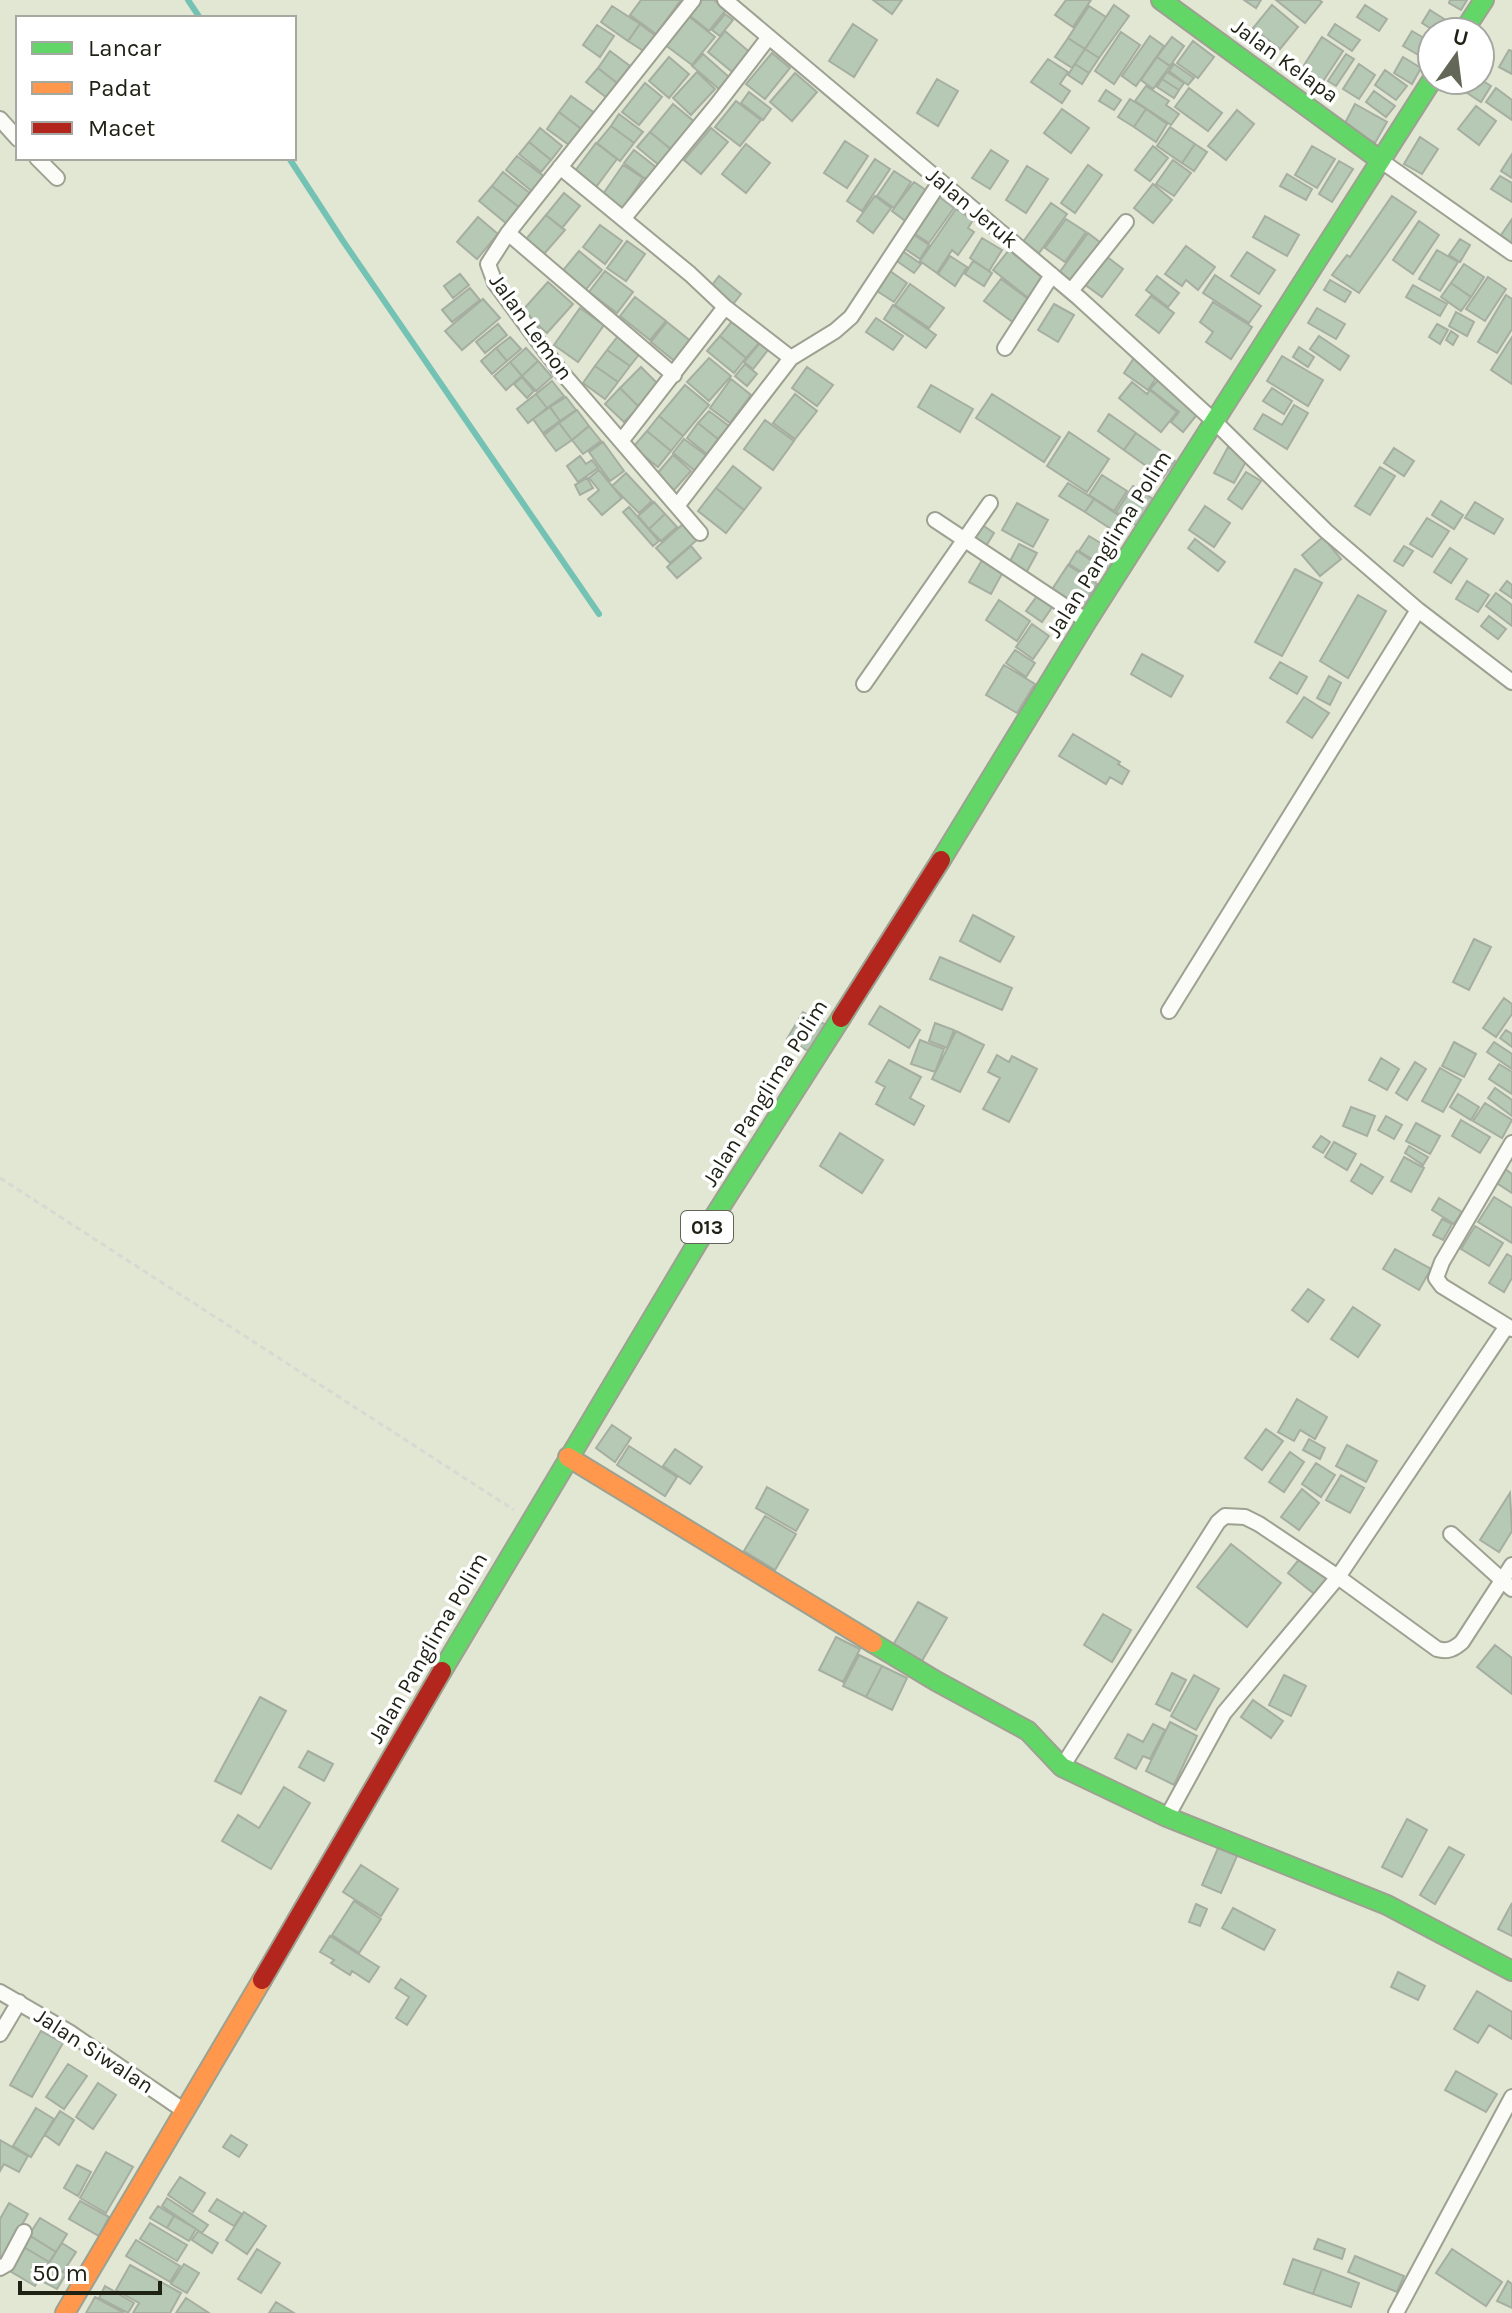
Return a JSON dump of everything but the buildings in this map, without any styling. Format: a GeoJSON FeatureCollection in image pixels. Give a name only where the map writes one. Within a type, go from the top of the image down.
{"type":"FeatureCollection","features":[{"type":"Feature","properties":{"kind":"main road","name":"Jalan Kelapa"},"geometry":{"type":"LineString","coordinates":[[1161,0],[1380,160]]}},
{"type":"Feature","properties":{"kind":"main road","name":"013"},"geometry":{"type":"LineString","coordinates":[[1380,160],[1422,96]]}},
{"type":"Feature","properties":{"kind":"main road","name":"Jalan Panglima Polim"},"geometry":{"type":"LineString","coordinates":[[65,2313],[186,2112],[530,1520],[698,1242],[1380,160]]}},
{"type":"Feature","properties":{"kind":"main road"},"geometry":{"type":"LineString","coordinates":[[568,1457],[936,1681],[1028,1731],[1062,1767],[1167,1817],[1387,1905],[1512,1971]]}},
{"type":"Feature","properties":{"kind":"street","name":"Jalan Lemon"},"geometry":{"type":"LineString","coordinates":[[693,0],[508,233],[488,264],[490,274],[558,368],[700,533]]}},
{"type":"Feature","properties":{"kind":"street","name":"Jalan Jeruk"},"geometry":{"type":"LineString","coordinates":[[725,0],[1071,291],[1215,422],[1326,531],[1418,610],[1512,682]]}},
{"type":"Feature","properties":{"kind":"street"},"geometry":{"type":"LineString","coordinates":[[623,219],[769,37]]}},
{"type":"Feature","properties":{"kind":"street"},"geometry":{"type":"LineString","coordinates":[[0,119],[16,137]]}},
{"type":"Feature","properties":{"kind":"street"},"geometry":{"type":"LineString","coordinates":[[39,160],[57,178]]}},
{"type":"Feature","properties":{"kind":"street"},"geometry":{"type":"LineString","coordinates":[[1380,160],[1512,253]]}},
{"type":"Feature","properties":{"kind":"street"},"geometry":{"type":"LineString","coordinates":[[560,167],[725,307],[791,358]]}},
{"type":"Feature","properties":{"kind":"street"},"geometry":{"type":"LineString","coordinates":[[677,506],[791,358],[835,331],[851,317],[940,182]]}},
{"type":"Feature","properties":{"kind":"street"},"geometry":{"type":"LineString","coordinates":[[1071,291],[1126,222]]}},
{"type":"Feature","properties":{"kind":"street"},"geometry":{"type":"LineString","coordinates":[[508,233],[674,375]]}},
{"type":"Feature","properties":{"kind":"street"},"geometry":{"type":"LineString","coordinates":[[1005,348],[1052,275]]}},
{"type":"Feature","properties":{"kind":"street"},"geometry":{"type":"LineString","coordinates":[[622,440],[725,307]]}},
{"type":"Feature","properties":{"kind":"street"},"geometry":{"type":"LineString","coordinates":[[864,684],[990,503]]}},
{"type":"Feature","properties":{"kind":"street"},"geometry":{"type":"LineString","coordinates":[[935,520],[1087,621]]}},
{"type":"Feature","properties":{"kind":"street"},"geometry":{"type":"LineString","coordinates":[[1169,1011],[1418,610]]}},
{"type":"Feature","properties":{"kind":"street"},"geometry":{"type":"LineString","coordinates":[[1167,1817],[1224,1713],[1338,1577],[1509,1327],[1442,1286],[1436,1278],[1442,1262],[1512,1143]]}},
{"type":"Feature","properties":{"kind":"street"},"geometry":{"type":"LineString","coordinates":[[1062,1767],[1221,1518],[1231,1515],[1245,1517],[1338,1577],[1443,1651],[1453,1649],[1462,1642],[1508,1584],[1512,1565]]}},
{"type":"Feature","properties":{"kind":"street"},"geometry":{"type":"LineString","coordinates":[[1451,1534],[1508,1584]]}},
{"type":"Feature","properties":{"kind":"street","name":"Jalan Siwalan"},"geometry":{"type":"LineString","coordinates":[[0,1992],[69,2032],[186,2112]]}},
{"type":"Feature","properties":{"kind":"street"},"geometry":{"type":"LineString","coordinates":[[0,2034],[19,2002]]}},
{"type":"Feature","properties":{"kind":"street"},"geometry":{"type":"LineString","coordinates":[[1396,2313],[1512,2097]]}},
{"type":"Feature","properties":{"kind":"street"},"geometry":{"type":"LineString","coordinates":[[0,2268],[7,2264],[24,2232]]}},
{"type":"Feature","properties":{"kind":"path"},"geometry":{"type":"LineString","coordinates":[[0,1178],[530,1520]]}},
{"type":"Feature","properties":{"kind":"waterway"},"geometry":{"type":"LineString","coordinates":[[188,0],[199,16]]}},
{"type":"Feature","properties":{"kind":"waterway"},"geometry":{"type":"LineString","coordinates":[[290,160],[599,614]]}},
{"type":"Feature","properties":{"kind":"traffic: fast"},"geometry":{"type":"LineString","coordinates":[[1161,0],[1380,160]]}},
{"type":"Feature","properties":{"kind":"traffic: fast"},"geometry":{"type":"LineString","coordinates":[[1474,16],[1484,0]]}},
{"type":"Feature","properties":{"kind":"traffic: fast"},"geometry":{"type":"LineString","coordinates":[[941,860],[1087,621],[1422,96]]}},
{"type":"Feature","properties":{"kind":"traffic: fast"},"geometry":{"type":"LineString","coordinates":[[442,1671],[698,1242],[841,1018]]}},
{"type":"Feature","properties":{"kind":"traffic: fast"},"geometry":{"type":"LineString","coordinates":[[873,1643],[1028,1731],[1062,1767],[1167,1817],[1387,1905],[1512,1971]]}},
{"type":"Feature","properties":{"kind":"traffic: slow"},"geometry":{"type":"LineString","coordinates":[[568,1457],[873,1643]]}},
{"type":"Feature","properties":{"kind":"traffic: slow"},"geometry":{"type":"LineString","coordinates":[[65,2313],[262,1980]]}},
{"type":"Feature","properties":{"kind":"traffic: jam"},"geometry":{"type":"LineString","coordinates":[[841,1018],[941,860]]}},
{"type":"Feature","properties":{"kind":"traffic: jam"},"geometry":{"type":"LineString","coordinates":[[262,1980],[442,1671]]}}]}
